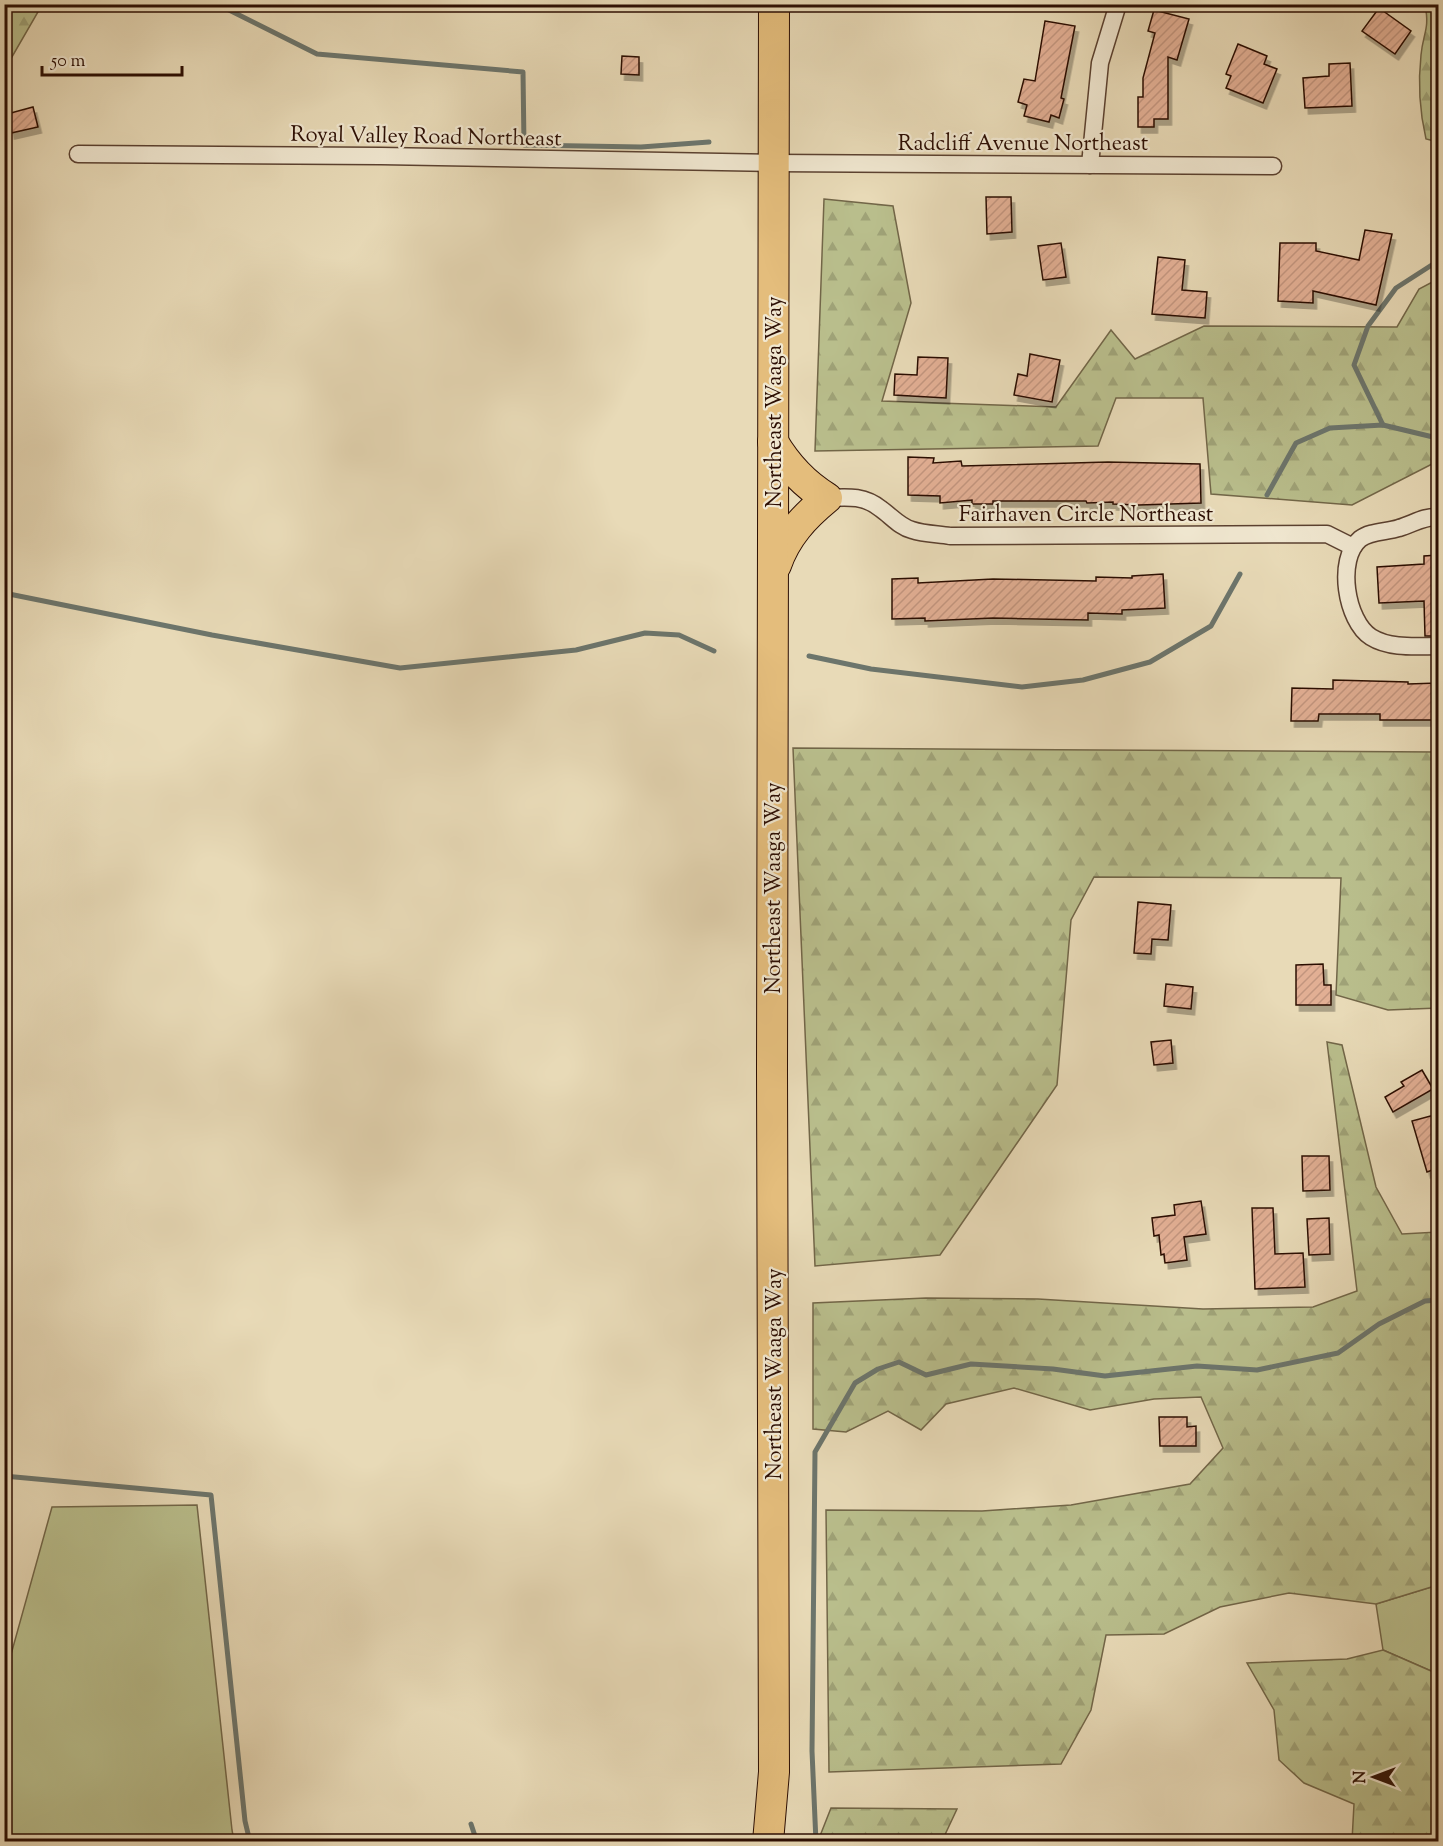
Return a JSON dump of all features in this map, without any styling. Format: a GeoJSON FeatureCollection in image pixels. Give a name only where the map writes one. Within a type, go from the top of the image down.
{"type":"FeatureCollection","features":[{"type":"Feature","properties":{"kind":"highway","name":"Northeast Waaga Way"},"geometry":{"type":"LineString","coordinates":[[774,4],[774,1772]]}},
{"type":"Feature","properties":{"kind":"highway"},"geometry":{"type":"LineString","coordinates":[[773,442],[783,459],[796,473],[827,498],[795,528],[783,547],[773,575]]}},
{"type":"Feature","properties":{"kind":"highway"},"geometry":{"type":"LineString","coordinates":[[768,1842],[774,1772]]}},
{"type":"Feature","properties":{"kind":"highway"},"geometry":{"type":"LineString","coordinates":[[774,1772],[783,1842]]}},
{"type":"Feature","properties":{"kind":"street"},"geometry":{"type":"LineString","coordinates":[[1090,165],[1100,63],[1113,14],[1118,4]]}},
{"type":"Feature","properties":{"kind":"street","name":"Royal Valley Road Northeast"},"geometry":{"type":"LineString","coordinates":[[78,154],[393,156],[773,163]]}},
{"type":"Feature","properties":{"kind":"street","name":"Radcliff Avenue Northeast"},"geometry":{"type":"LineString","coordinates":[[773,163],[1273,166]]}},
{"type":"Feature","properties":{"kind":"street","name":"Fairhaven Circle Northeast"},"geometry":{"type":"LineString","coordinates":[[827,498],[853,497],[867,500],[892,520],[911,530],[950,536],[1327,534],[1353,548]]}},
{"type":"Feature","properties":{"kind":"street"},"geometry":{"type":"LineString","coordinates":[[1438,517],[1430,517],[1394,530],[1367,535],[1353,548],[1347,566],[1347,598],[1357,623],[1370,637],[1396,645],[1438,646]]}},
{"type":"Feature","properties":{"kind":"green space"},"geometry":{"type":"Polygon","coordinates":[[[4,5],[42,5],[5,69],[4,5]]]}},
{"type":"Feature","properties":{"kind":"green space"},"geometry":{"type":"Polygon","coordinates":[[[1425,5],[1438,5],[1438,142],[1426,139],[1421,108],[1420,76],[1426,26],[1425,5]]]}},
{"type":"Feature","properties":{"kind":"green space"},"geometry":{"type":"Polygon","coordinates":[[[824,199],[893,206],[911,303],[882,401],[1056,407],[1111,330],[1135,359],[1204,326],[1397,327],[1419,289],[1438,279],[1438,461],[1352,505],[1211,494],[1203,398],[1116,398],[1098,446],[815,451],[824,199]]]}},
{"type":"Feature","properties":{"kind":"green space"},"geometry":{"type":"Polygon","coordinates":[[[793,748],[1438,752],[1438,1008],[1388,1010],[1336,995],[1341,878],[1094,877],[1071,920],[1057,1085],[940,1255],[815,1266],[793,748]]]}},
{"type":"Feature","properties":{"kind":"green space"},"geometry":{"type":"Polygon","coordinates":[[[1327,1042],[1342,1045],[1376,1187],[1402,1234],[1438,1232],[1438,1585],[1376,1604],[1289,1593],[1220,1607],[1164,1634],[1106,1635],[1091,1710],[1061,1764],[829,1772],[826,1510],[982,1511],[1071,1505],[1190,1484],[1223,1448],[1201,1397],[1154,1399],[1090,1410],[1014,1388],[946,1404],[921,1430],[888,1411],[846,1432],[813,1429],[813,1303],[926,1298],[1038,1299],[1203,1309],[1313,1307],[1357,1291],[1327,1042]]]}},
{"type":"Feature","properties":{"kind":"green space"},"geometry":{"type":"Polygon","coordinates":[[[197,1505],[234,1841],[5,1841],[5,1676],[52,1507],[197,1505]]]}},
{"type":"Feature","properties":{"kind":"green space"},"geometry":{"type":"Polygon","coordinates":[[[1438,1585],[1438,1674],[1383,1650],[1376,1604],[1438,1585]]]}},
{"type":"Feature","properties":{"kind":"green space"},"geometry":{"type":"Polygon","coordinates":[[[1383,1650],[1438,1674],[1438,1841],[1352,1841],[1354,1804],[1304,1783],[1279,1760],[1274,1710],[1247,1663],[1347,1659],[1383,1650]]]}},
{"type":"Feature","properties":{"kind":"green space"},"geometry":{"type":"Polygon","coordinates":[[[831,1808],[957,1809],[942,1841],[818,1841],[831,1808]]]}},
{"type":"Feature","properties":{"kind":"building"},"geometry":{"type":"Polygon","coordinates":[[[1379,8],[1411,31],[1395,54],[1362,31],[1379,8]]]}},
{"type":"Feature","properties":{"kind":"building"},"geometry":{"type":"Polygon","coordinates":[[[1154,10],[1189,19],[1177,60],[1168,57],[1168,119],[1154,119],[1154,127],[1138,127],[1138,97],[1143,97],[1143,78],[1155,33],[1148,31],[1154,10]]]}},
{"type":"Feature","properties":{"kind":"building"},"geometry":{"type":"Polygon","coordinates":[[[1045,21],[1075,26],[1059,118],[1051,115],[1049,122],[1024,116],[1027,105],[1018,102],[1024,79],[1035,81],[1045,21]]]}},
{"type":"Feature","properties":{"kind":"building"},"geometry":{"type":"Polygon","coordinates":[[[1238,44],[1267,56],[1264,64],[1277,69],[1263,103],[1226,88],[1231,76],[1226,74],[1238,44]]]}},
{"type":"Feature","properties":{"kind":"building"},"geometry":{"type":"Polygon","coordinates":[[[622,56],[639,57],[639,75],[621,74],[622,56]]]}},
{"type":"Feature","properties":{"kind":"building"},"geometry":{"type":"Polygon","coordinates":[[[1350,63],[1352,106],[1305,108],[1303,78],[1329,76],[1329,64],[1350,63]]]}},
{"type":"Feature","properties":{"kind":"building"},"geometry":{"type":"Polygon","coordinates":[[[33,107],[38,127],[11,133],[7,114],[33,107]]]}},
{"type":"Feature","properties":{"kind":"building"},"geometry":{"type":"Polygon","coordinates":[[[986,197],[1011,197],[1012,232],[987,234],[986,197]]]}},
{"type":"Feature","properties":{"kind":"building"},"geometry":{"type":"Polygon","coordinates":[[[1365,230],[1392,234],[1376,305],[1313,291],[1313,303],[1278,301],[1280,243],[1316,243],[1316,251],[1359,260],[1365,230]]]}},
{"type":"Feature","properties":{"kind":"building"},"geometry":{"type":"Polygon","coordinates":[[[1061,243],[1066,277],[1043,280],[1038,246],[1061,243]]]}},
{"type":"Feature","properties":{"kind":"building"},"geometry":{"type":"Polygon","coordinates":[[[1158,257],[1185,260],[1182,290],[1207,292],[1205,318],[1152,314],[1158,257]]]}},
{"type":"Feature","properties":{"kind":"building"},"geometry":{"type":"Polygon","coordinates":[[[1030,354],[1060,360],[1052,402],[1014,395],[1018,374],[1027,376],[1030,354]]]}},
{"type":"Feature","properties":{"kind":"building"},"geometry":{"type":"Polygon","coordinates":[[[918,357],[948,358],[946,398],[894,395],[895,374],[917,375],[918,357]]]}},
{"type":"Feature","properties":{"kind":"building"},"geometry":{"type":"Polygon","coordinates":[[[908,457],[934,458],[933,463],[961,461],[962,466],[1108,462],[1200,464],[1201,503],[1139,505],[1113,504],[1113,502],[1087,503],[1086,501],[993,501],[993,504],[972,504],[972,500],[940,503],[940,496],[908,495],[908,457]]]}},
{"type":"Feature","properties":{"kind":"building"},"geometry":{"type":"Polygon","coordinates":[[[1438,555],[1438,636],[1425,636],[1424,601],[1379,603],[1377,567],[1424,564],[1424,556],[1438,555]]]}},
{"type":"Feature","properties":{"kind":"building"},"geometry":{"type":"Polygon","coordinates":[[[1163,574],[1165,608],[1122,610],[1122,614],[1088,613],[1088,620],[993,618],[925,621],[925,618],[892,619],[892,579],[918,578],[918,583],[993,579],[1096,581],[1096,577],[1132,578],[1132,576],[1163,574]]]}},
{"type":"Feature","properties":{"kind":"building"},"geometry":{"type":"Polygon","coordinates":[[[1333,680],[1408,682],[1408,684],[1438,683],[1438,720],[1380,720],[1380,714],[1319,714],[1318,721],[1291,721],[1292,688],[1333,689],[1333,680]]]}},
{"type":"Feature","properties":{"kind":"building"},"geometry":{"type":"Polygon","coordinates":[[[1138,902],[1171,905],[1168,940],[1152,939],[1151,954],[1134,953],[1138,902]]]}},
{"type":"Feature","properties":{"kind":"building"},"geometry":{"type":"Polygon","coordinates":[[[1323,964],[1324,985],[1331,985],[1331,1005],[1296,1005],[1296,965],[1323,964]]]}},
{"type":"Feature","properties":{"kind":"building"},"geometry":{"type":"Polygon","coordinates":[[[1166,984],[1193,987],[1191,1009],[1164,1006],[1166,984]]]}},
{"type":"Feature","properties":{"kind":"building"},"geometry":{"type":"Polygon","coordinates":[[[1171,1040],[1173,1063],[1154,1065],[1151,1042],[1171,1040]]]}},
{"type":"Feature","properties":{"kind":"building"},"geometry":{"type":"Polygon","coordinates":[[[1422,1070],[1433,1089],[1393,1112],[1385,1097],[1404,1086],[1401,1082],[1422,1070]]]}},
{"type":"Feature","properties":{"kind":"building"},"geometry":{"type":"Polygon","coordinates":[[[1438,1114],[1438,1168],[1427,1172],[1412,1121],[1438,1114]]]}},
{"type":"Feature","properties":{"kind":"building"},"geometry":{"type":"Polygon","coordinates":[[[1302,1156],[1329,1156],[1330,1190],[1303,1191],[1302,1156]]]}},
{"type":"Feature","properties":{"kind":"building"},"geometry":{"type":"Polygon","coordinates":[[[1201,1201],[1206,1234],[1184,1237],[1187,1260],[1165,1263],[1164,1254],[1161,1255],[1159,1235],[1154,1236],[1152,1218],[1175,1215],[1174,1205],[1201,1201]]]}},
{"type":"Feature","properties":{"kind":"building"},"geometry":{"type":"Polygon","coordinates":[[[1252,1208],[1273,1208],[1275,1254],[1303,1253],[1305,1287],[1255,1289],[1252,1208]]]}},
{"type":"Feature","properties":{"kind":"building"},"geometry":{"type":"Polygon","coordinates":[[[1329,1218],[1330,1254],[1309,1255],[1307,1219],[1329,1218]]]}},
{"type":"Feature","properties":{"kind":"building"},"geometry":{"type":"Polygon","coordinates":[[[1159,1417],[1187,1417],[1187,1427],[1196,1426],[1196,1446],[1160,1446],[1159,1417]]]}},
{"type":"Feature","properties":{"kind":"waterway"},"geometry":{"type":"LineString","coordinates":[[217,4],[317,54],[523,72],[524,145],[641,147],[709,142]]}},
{"type":"Feature","properties":{"kind":"waterway"},"geometry":{"type":"LineString","coordinates":[[1383,425],[1354,365],[1368,326],[1396,288],[1438,261]]}},
{"type":"Feature","properties":{"kind":"waterway"},"geometry":{"type":"LineString","coordinates":[[1267,495],[1296,443],[1330,428],[1383,425],[1433,437],[1438,427]]}},
{"type":"Feature","properties":{"kind":"waterway"},"geometry":{"type":"LineString","coordinates":[[809,656],[871,669],[1022,687],[1083,680],[1150,662],[1211,626],[1240,574]]}},
{"type":"Feature","properties":{"kind":"waterway"},"geometry":{"type":"LineString","coordinates":[[4,593],[212,635],[400,668],[576,650],[645,633],[679,635],[714,651]]}},
{"type":"Feature","properties":{"kind":"waterway"},"geometry":{"type":"LineString","coordinates":[[816,1842],[812,1751],[815,1452],[855,1383],[878,1369],[899,1362],[926,1375],[971,1364],[1053,1369],[1105,1376],[1197,1366],[1257,1370],[1338,1353],[1379,1324],[1425,1301],[1438,1300]]}},
{"type":"Feature","properties":{"kind":"waterway"},"geometry":{"type":"LineString","coordinates":[[4,1476],[211,1495],[245,1821],[250,1842]]}},
{"type":"Feature","properties":{"kind":"waterway"},"geometry":{"type":"LineString","coordinates":[[471,1824],[477,1842]]}}]}
